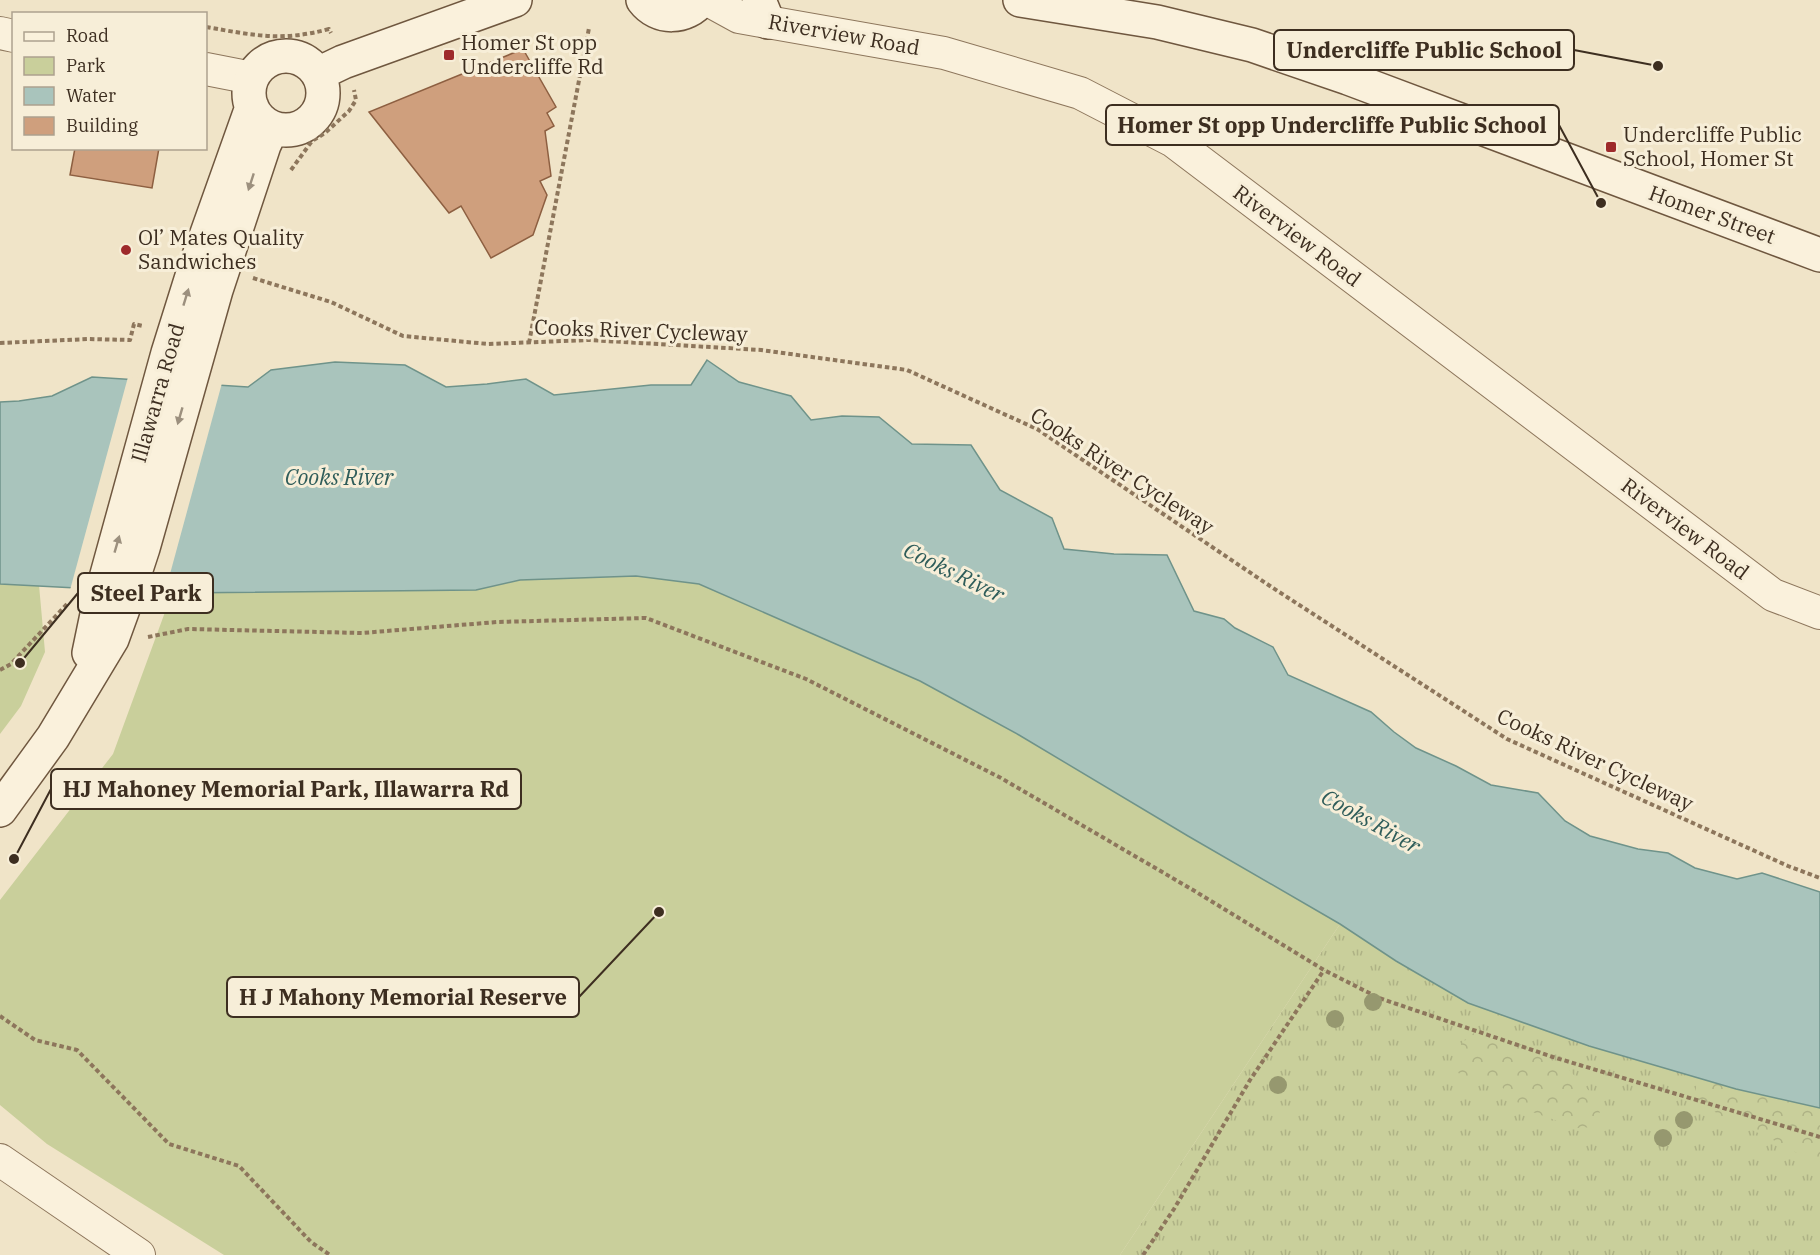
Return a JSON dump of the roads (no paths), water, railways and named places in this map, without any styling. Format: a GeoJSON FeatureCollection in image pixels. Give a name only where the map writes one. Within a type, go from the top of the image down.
{"type":"FeatureCollection","features":[{"type":"Feature","properties":{"kind":"main road"},"geometry":{"type":"LineString","coordinates":[[318,74],[343,62],[515,0]]}},
{"type":"Feature","properties":{"kind":"main road"},"geometry":{"type":"LineString","coordinates":[[643,0],[654,10],[676,15],[687,12],[701,0]]}},
{"type":"Feature","properties":{"kind":"main road","name":"Homer Street"},"geometry":{"type":"LineString","coordinates":[[1020,0],[1157,22],[1252,45],[1348,78],[1820,255]]}},
{"type":"Feature","properties":{"kind":"main road"},"geometry":{"type":"LineString","coordinates":[[290,56],[301,59],[318,74],[322,85],[321,108],[315,118],[306,125],[295,130],[283,131],[259,104],[259,68],[268,61],[290,56]]}},
{"type":"Feature","properties":{"kind":"main road","name":"Illawarra Road"},"geometry":{"type":"LineString","coordinates":[[0,810],[53,737],[112,639],[98,603],[194,270],[259,104]]}},
{"type":"Feature","properties":{"kind":"street","name":"Riverview Road"},"geometry":{"type":"LineString","coordinates":[[708,0],[739,17],[763,11],[944,53],[1080,93],[1173,141],[1773,595],[1820,613]]}},
{"type":"Feature","properties":{"kind":"street"},"geometry":{"type":"LineString","coordinates":[[207,70],[259,104]]}},
{"type":"Feature","properties":{"kind":"street"},"geometry":{"type":"LineString","coordinates":[[0,1160],[139,1255]]}},
{"type":"Feature","properties":{"kind":"water","name":"Cooks River"},"geometry":{"type":"Polygon","coordinates":[[[707,360],[739,382],[791,396],[811,420],[842,416],[879,417],[912,444],[971,445],[1000,490],[1052,518],[1064,549],[1114,554],[1167,555],[1194,611],[1224,619],[1235,628],[1273,647],[1288,675],[1371,712],[1416,748],[1491,785],[1538,793],[1565,821],[1590,836],[1638,849],[1668,853],[1695,868],[1737,879],[1762,873],[1820,892],[1820,1108],[1736,1089],[1589,1046],[1468,1003],[1396,961],[1340,924],[1019,735],[920,681],[699,584],[636,576],[520,580],[476,590],[172,593],[0,584],[0,402],[52,396],[92,377],[248,387],[271,370],[335,362],[405,365],[446,387],[526,379],[554,395],[651,385],[691,385],[707,360]]]}},
{"type":"Feature","properties":{"kind":"place","name":"Homer St opp Undercliffe Rd"},"geometry":{"type":"Point","coordinates":[449,55]}},
{"type":"Feature","properties":{"kind":"place","name":"Undercliffe Public School"},"geometry":{"type":"Point","coordinates":[1658,66]}},
{"type":"Feature","properties":{"kind":"place","name":"Undercliffe Public School, Homer St"},"geometry":{"type":"Point","coordinates":[1611,147]}},
{"type":"Feature","properties":{"kind":"place","name":"Homer St opp Undercliffe Public School"},"geometry":{"type":"Point","coordinates":[1601,203]}},
{"type":"Feature","properties":{"kind":"place","name":"Ol’ Mates Quality Sandwiches"},"geometry":{"type":"Point","coordinates":[126,250]}},
{"type":"Feature","properties":{"kind":"place","name":"Steel Park"},"geometry":{"type":"Point","coordinates":[20,663]}},
{"type":"Feature","properties":{"kind":"place","name":"HJ Mahoney Memorial Park, Illawarra Rd"},"geometry":{"type":"Point","coordinates":[14,859]}},
{"type":"Feature","properties":{"kind":"place","name":"H J Mahony Memorial Reserve"},"geometry":{"type":"Point","coordinates":[659,912]}}]}
